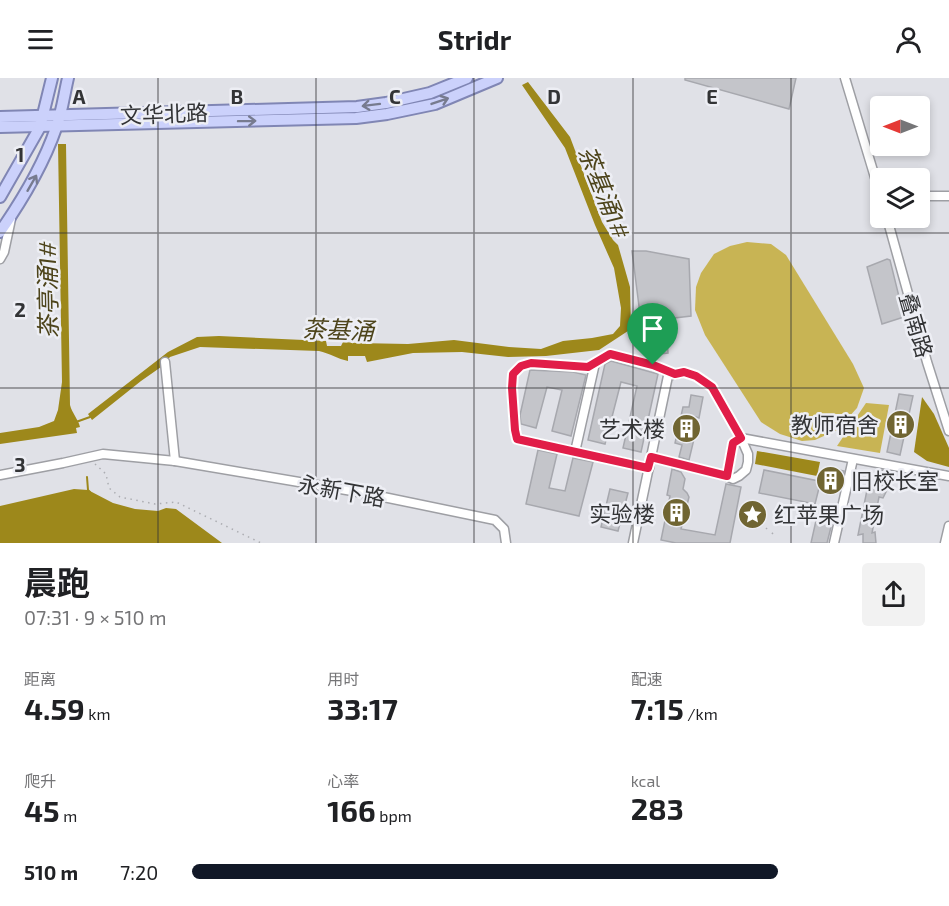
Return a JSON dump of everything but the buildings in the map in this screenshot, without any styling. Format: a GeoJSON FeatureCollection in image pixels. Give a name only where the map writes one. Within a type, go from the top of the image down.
{"type":"FeatureCollection","features":[{"type":"Feature","properties":{"kind":"main road"},"geometry":{"type":"LineString","coordinates":[[0,197],[41,121],[52,78]]}},
{"type":"Feature","properties":{"kind":"main road"},"geometry":{"type":"LineString","coordinates":[[0,232],[35,178],[63,121],[68,78]]}},
{"type":"Feature","properties":{"kind":"main road","name":"文华北路"},"geometry":{"type":"LineString","coordinates":[[0,117],[63,121],[357,107],[430,93],[467,78]]}},
{"type":"Feature","properties":{"kind":"main road"},"geometry":{"type":"LineString","coordinates":[[63,121],[356,118],[435,104],[497,78]]}},
{"type":"Feature","properties":{"kind":"main road"},"geometry":{"type":"LineString","coordinates":[[0,127],[41,121]]}},
{"type":"Feature","properties":{"kind":"street"},"geometry":{"type":"LineString","coordinates":[[845,78],[872,168]]}},
{"type":"Feature","properties":{"kind":"street"},"geometry":{"type":"LineString","coordinates":[[930,196],[949,196]]}},
{"type":"Feature","properties":{"kind":"street"},"geometry":{"type":"LineString","coordinates":[[0,259],[4,252],[12,215]]}},
{"type":"Feature","properties":{"kind":"street","name":"叠南路"},"geometry":{"type":"LineString","coordinates":[[890,228],[949,431]]}},
{"type":"Feature","properties":{"kind":"street"},"geometry":{"type":"LineString","coordinates":[[648,468],[517,439],[512,388],[513,374],[521,366],[531,363],[588,367],[610,354],[653,365],[675,374]]}},
{"type":"Feature","properties":{"kind":"street"},"geometry":{"type":"LineString","coordinates":[[165,362],[175,461]]}},
{"type":"Feature","properties":{"kind":"street"},"geometry":{"type":"LineString","coordinates":[[575,452],[595,363]]}},
{"type":"Feature","properties":{"kind":"street"},"geometry":{"type":"LineString","coordinates":[[633,543],[648,468],[668,376],[684,372],[696,376],[712,387],[741,438],[748,454],[748,462],[746,470],[733,479],[651,457]]}},
{"type":"Feature","properties":{"kind":"street"},"geometry":{"type":"LineString","coordinates":[[727,476],[733,443],[741,438],[949,476]]}},
{"type":"Feature","properties":{"kind":"street","name":"永新下路"},"geometry":{"type":"LineString","coordinates":[[0,475],[63,464],[103,454],[175,461],[364,493],[495,520],[504,529],[506,543]]}},
{"type":"Feature","properties":{"kind":"street"},"geometry":{"type":"LineString","coordinates":[[834,543],[853,459]]}},
{"type":"Feature","properties":{"kind":"street"},"geometry":{"type":"LineString","coordinates":[[947,539],[949,526]]}},
{"type":"Feature","properties":{"kind":"path"},"geometry":{"type":"LineString","coordinates":[[88,457],[106,474],[109,488],[120,497],[155,504],[176,502],[261,543]]}},
{"type":"Feature","properties":{"kind":"path"},"geometry":{"type":"LineString","coordinates":[[766,529],[770,525]]}},
{"type":"Feature","properties":{"kind":"path"},"geometry":{"type":"LineString","coordinates":[[772,534],[775,530]]}},
{"type":"Feature","properties":{"kind":"shaded area"},"geometry":{"type":"Polygon","coordinates":[[[528,82],[570,137],[602,222],[618,245],[630,287],[631,329],[599,350],[546,356],[508,357],[462,352],[413,353],[367,362],[365,356],[348,356],[348,361],[319,351],[200,347],[170,357],[161,367],[92,420],[88,414],[168,352],[197,337],[326,341],[327,346],[341,346],[343,342],[408,344],[454,340],[541,349],[563,341],[613,334],[620,326],[621,308],[614,268],[565,148],[522,85],[528,82]]]}},
{"type":"Feature","properties":{"kind":"shaded area"},"geometry":{"type":"Polygon","coordinates":[[[58,144],[66,144],[70,405],[80,427],[76,428],[77,433],[0,444],[0,433],[39,427],[54,421],[58,410],[62,382],[58,144]]]}},
{"type":"Feature","properties":{"kind":"shaded area"},"geometry":{"type":"Polygon","coordinates":[[[747,242],[771,244],[786,255],[853,364],[864,388],[857,408],[837,430],[815,440],[802,441],[780,434],[761,422],[705,335],[695,310],[696,287],[701,273],[714,254],[730,246],[747,242]]]}},
{"type":"Feature","properties":{"kind":"shaded area"},"geometry":{"type":"Polygon","coordinates":[[[922,397],[934,414],[949,448],[949,467],[927,461],[914,452],[922,397]]]}},
{"type":"Feature","properties":{"kind":"shaded area"},"geometry":{"type":"Polygon","coordinates":[[[866,403],[889,405],[880,453],[837,446],[866,403]]]}},
{"type":"Feature","properties":{"kind":"shaded area"},"geometry":{"type":"Polygon","coordinates":[[[757,451],[820,462],[817,476],[755,464],[757,451]]]}},
{"type":"Feature","properties":{"kind":"shaded area"},"geometry":{"type":"Polygon","coordinates":[[[74,489],[88,490],[113,503],[135,509],[158,511],[166,508],[176,509],[222,543],[0,543],[0,506],[74,489]]]}},
{"type":"Feature","properties":{"kind":"waterway","name":"茶基涌"},"geometry":{"type":"LineString","coordinates":[[76,422],[90,417]]}},
{"type":"Feature","properties":{"kind":"waterway"},"geometry":{"type":"LineString","coordinates":[[87,477],[90,492]]}},
{"type":"Feature","properties":{"kind":"place","name":"教师宿舍"},"geometry":{"type":"Point","coordinates":[900,424]}},
{"type":"Feature","properties":{"kind":"place","name":"艺术楼"},"geometry":{"type":"Point","coordinates":[686,428]}},
{"type":"Feature","properties":{"kind":"place","name":"旧校长室"},"geometry":{"type":"Point","coordinates":[830,480]}},
{"type":"Feature","properties":{"kind":"place","name":"实验楼"},"geometry":{"type":"Point","coordinates":[676,513]}},
{"type":"Feature","properties":{"kind":"place","name":"红苹果广场"},"geometry":{"type":"Point","coordinates":[753,514]}},
{"type":"Feature","properties":{"kind":"route"},"geometry":{"type":"LineString","coordinates":[[610,354],[653,365],[675,374],[684,372],[696,376],[712,387],[741,438],[733,443],[727,476],[651,457],[648,468],[517,439],[512,388],[513,374],[521,366],[531,363],[588,367],[610,354]]}},
{"type":"Feature","properties":{"kind":"water label","name":"茶基涌1#"},"geometry":{"type":"Point","coordinates":[605,192]}},
{"type":"Feature","properties":{"kind":"water label","name":"茶亭涌1#"},"geometry":{"type":"Point","coordinates":[47,290]}}]}
